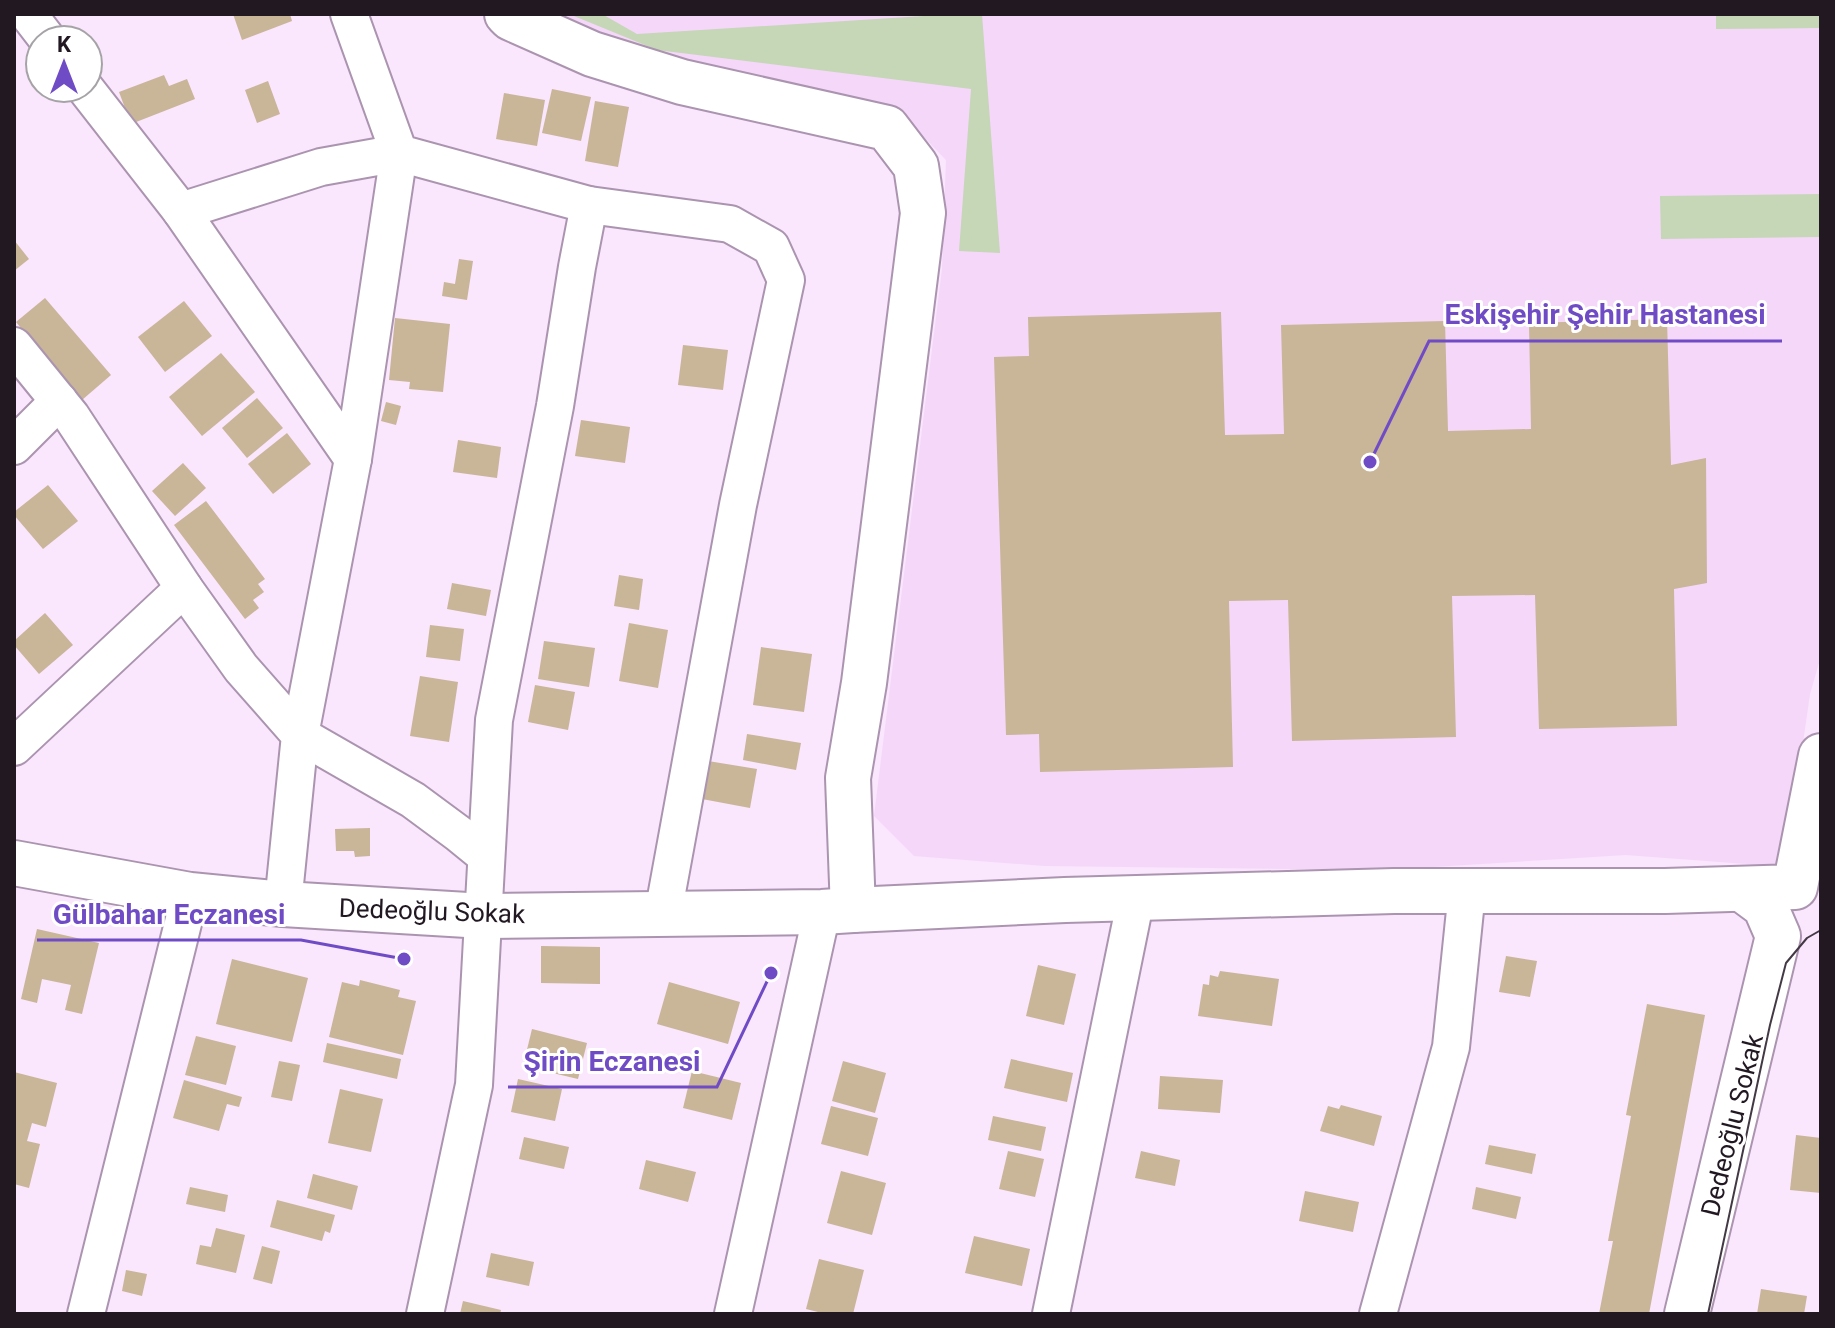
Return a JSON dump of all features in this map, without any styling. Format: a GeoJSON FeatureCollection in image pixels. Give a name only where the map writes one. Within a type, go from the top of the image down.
{"type":"FeatureCollection","features":[{"type":"Feature","properties":{"kind":"street"},"geometry":{"type":"LineString","coordinates":[[283,904],[300,735],[353,459],[399,153],[349,14]]}},
{"type":"Feature","properties":{"kind":"street"},"geometry":{"type":"LineString","coordinates":[[507,14],[592,54],[652,73],[887,128],[916,166],[923,213],[864,683],[848,778],[838,911],[733,1314]]}},
{"type":"Feature","properties":{"kind":"street"},"geometry":{"type":"LineString","coordinates":[[97,104],[181,211],[353,459]]}},
{"type":"Feature","properties":{"kind":"street"},"geometry":{"type":"LineString","coordinates":[[181,211],[321,167],[399,153],[589,205],[730,224],[771,247],[786,280],[738,505],[663,914]]}},
{"type":"Feature","properties":{"kind":"street"},"geometry":{"type":"LineString","coordinates":[[425,1314],[474,1085],[494,720],[555,406],[589,205]]}},
{"type":"Feature","properties":{"kind":"street"},"geometry":{"type":"LineString","coordinates":[[14,346],[71,416],[184,588],[241,668],[300,735],[413,800],[486,856]]}},
{"type":"Feature","properties":{"kind":"street"},"geometry":{"type":"LineString","coordinates":[[14,446],[59,401]]}},
{"type":"Feature","properties":{"kind":"street"},"geometry":{"type":"LineString","coordinates":[[14,747],[184,588]]}},
{"type":"Feature","properties":{"kind":"street","name":"Dedeoğlu Sokak"},"geometry":{"type":"LineString","coordinates":[[1687,1314],[1778,936],[1808,887],[1821,756]]}},
{"type":"Feature","properties":{"kind":"street","name":"Dedeoğlu Sokak"},"geometry":{"type":"LineString","coordinates":[[14,863],[190,895],[484,916],[838,911],[1394,891],[1665,891],[1808,887]]}},
{"type":"Feature","properties":{"kind":"street"},"geometry":{"type":"LineString","coordinates":[[1742,889],[1765,906],[1778,936]]}},
{"type":"Feature","properties":{"kind":"street"},"geometry":{"type":"LineString","coordinates":[[1378,1314],[1451,1047],[1467,891]]}},
{"type":"Feature","properties":{"kind":"street"},"geometry":{"type":"LineString","coordinates":[[86,1314],[190,895]]}},
{"type":"Feature","properties":{"kind":"street"},"geometry":{"type":"LineString","coordinates":[[1051,1314],[1136,898]]}},
{"type":"Feature","properties":{"kind":"shaded area"},"geometry":{"type":"Polygon","coordinates":[[[539,14],[1821,14],[1821,656],[1810,694],[1785,867],[1626,855],[1385,870],[1045,866],[914,856],[874,816],[942,269],[946,160],[898,110],[688,79],[539,14]]]}},
{"type":"Feature","properties":{"kind":"green space"},"geometry":{"type":"Polygon","coordinates":[[[569,14],[602,14],[637,34],[982,14],[1000,253],[959,251],[971,89],[657,50],[569,14]]]}},
{"type":"Feature","properties":{"kind":"green space"},"geometry":{"type":"Polygon","coordinates":[[[1716,14],[1821,14],[1821,28],[1716,29],[1716,14]]]}},
{"type":"Feature","properties":{"kind":"green space"},"geometry":{"type":"Polygon","coordinates":[[[1821,194],[1821,237],[1661,239],[1660,196],[1821,194]]]}},
{"type":"Feature","properties":{"kind":"building"},"geometry":{"type":"Polygon","coordinates":[[[233,14],[290,14],[292,21],[242,40],[233,14]]]}},
{"type":"Feature","properties":{"kind":"building"},"geometry":{"type":"Polygon","coordinates":[[[164,75],[169,86],[187,79],[195,99],[131,124],[119,92],[164,75]]]}},
{"type":"Feature","properties":{"kind":"building"},"geometry":{"type":"Polygon","coordinates":[[[268,81],[280,114],[257,123],[245,90],[268,81]]]}},
{"type":"Feature","properties":{"kind":"building"},"geometry":{"type":"Polygon","coordinates":[[[552,89],[591,97],[581,141],[542,133],[552,89]]]}},
{"type":"Feature","properties":{"kind":"building"},"geometry":{"type":"Polygon","coordinates":[[[504,93],[545,100],[537,146],[496,139],[504,93]]]}},
{"type":"Feature","properties":{"kind":"building"},"geometry":{"type":"Polygon","coordinates":[[[595,101],[629,107],[618,167],[585,161],[595,101]]]}},
{"type":"Feature","properties":{"kind":"building"},"geometry":{"type":"Polygon","coordinates":[[[14,240],[29,259],[14,271],[14,240]]]}},
{"type":"Feature","properties":{"kind":"building"},"geometry":{"type":"Polygon","coordinates":[[[459,259],[473,261],[467,300],[442,296],[444,282],[455,284],[459,259]]]}},
{"type":"Feature","properties":{"kind":"building"},"geometry":{"type":"Polygon","coordinates":[[[45,298],[111,375],[82,400],[16,322],[45,298]]]}},
{"type":"Feature","properties":{"kind":"building"},"geometry":{"type":"Polygon","coordinates":[[[184,301],[212,336],[165,372],[138,337],[184,301]]]}},
{"type":"Feature","properties":{"kind":"building"},"geometry":{"type":"Polygon","coordinates":[[[1221,312],[1225,435],[1284,434],[1281,325],[1445,321],[1448,431],[1531,429],[1529,323],[1667,319],[1671,465],[1706,458],[1707,583],[1674,589],[1677,726],[1539,729],[1535,595],[1452,596],[1456,737],[1292,741],[1288,600],[1229,601],[1233,767],[1040,772],[1039,734],[1006,735],[994,357],[1029,356],[1028,317],[1221,312]]]}},
{"type":"Feature","properties":{"kind":"building"},"geometry":{"type":"Polygon","coordinates":[[[395,318],[450,324],[443,392],[409,389],[410,382],[389,380],[395,318]]]}},
{"type":"Feature","properties":{"kind":"building"},"geometry":{"type":"Polygon","coordinates":[[[683,345],[728,350],[723,390],[678,385],[683,345]]]}},
{"type":"Feature","properties":{"kind":"building"},"geometry":{"type":"Polygon","coordinates":[[[221,353],[255,392],[202,436],[169,397],[221,353]]]}},
{"type":"Feature","properties":{"kind":"building"},"geometry":{"type":"Polygon","coordinates":[[[257,398],[283,428],[247,458],[222,428],[257,398]]]}},
{"type":"Feature","properties":{"kind":"building"},"geometry":{"type":"Polygon","coordinates":[[[386,402],[401,406],[396,425],[381,421],[386,402]]]}},
{"type":"Feature","properties":{"kind":"building"},"geometry":{"type":"Polygon","coordinates":[[[581,420],[630,427],[625,463],[575,456],[581,420]]]}},
{"type":"Feature","properties":{"kind":"building"},"geometry":{"type":"Polygon","coordinates":[[[287,433],[311,464],[273,494],[248,464],[287,433]]]}},
{"type":"Feature","properties":{"kind":"building"},"geometry":{"type":"Polygon","coordinates":[[[458,440],[501,447],[497,478],[453,472],[458,440]]]}},
{"type":"Feature","properties":{"kind":"building"},"geometry":{"type":"Polygon","coordinates":[[[183,463],[206,488],[175,516],[152,491],[183,463]]]}},
{"type":"Feature","properties":{"kind":"building"},"geometry":{"type":"Polygon","coordinates":[[[48,485],[78,521],[43,549],[14,512],[48,485]]]}},
{"type":"Feature","properties":{"kind":"building"},"geometry":{"type":"Polygon","coordinates":[[[206,501],[265,579],[258,584],[264,592],[253,600],[259,608],[245,619],[174,525],[206,501]]]}},
{"type":"Feature","properties":{"kind":"building"},"geometry":{"type":"Polygon","coordinates":[[[619,575],[643,579],[639,610],[614,606],[619,575]]]}},
{"type":"Feature","properties":{"kind":"building"},"geometry":{"type":"Polygon","coordinates":[[[452,583],[491,590],[486,616],[447,609],[452,583]]]}},
{"type":"Feature","properties":{"kind":"building"},"geometry":{"type":"Polygon","coordinates":[[[45,613],[73,645],[39,674],[14,645],[14,641],[45,613]]]}},
{"type":"Feature","properties":{"kind":"building"},"geometry":{"type":"Polygon","coordinates":[[[629,623],[668,630],[658,688],[619,681],[629,623]]]}},
{"type":"Feature","properties":{"kind":"building"},"geometry":{"type":"Polygon","coordinates":[[[430,625],[464,629],[460,661],[426,657],[430,625]]]}},
{"type":"Feature","properties":{"kind":"building"},"geometry":{"type":"Polygon","coordinates":[[[544,641],[595,648],[589,687],[538,679],[544,641]]]}},
{"type":"Feature","properties":{"kind":"building"},"geometry":{"type":"Polygon","coordinates":[[[761,647],[812,654],[804,712],[753,705],[761,647]]]}},
{"type":"Feature","properties":{"kind":"building"},"geometry":{"type":"Polygon","coordinates":[[[420,676],[458,682],[449,742],[410,736],[420,676]]]}},
{"type":"Feature","properties":{"kind":"building"},"geometry":{"type":"Polygon","coordinates":[[[535,685],[575,692],[568,730],[528,722],[535,685]]]}},
{"type":"Feature","properties":{"kind":"building"},"geometry":{"type":"Polygon","coordinates":[[[747,734],[801,743],[796,770],[743,760],[747,734]]]}},
{"type":"Feature","properties":{"kind":"building"},"geometry":{"type":"Polygon","coordinates":[[[708,761],[757,769],[750,808],[702,799],[708,761]]]}},
{"type":"Feature","properties":{"kind":"building"},"geometry":{"type":"Polygon","coordinates":[[[370,828],[370,856],[355,857],[354,851],[336,851],[335,829],[370,828]]]}},
{"type":"Feature","properties":{"kind":"building"},"geometry":{"type":"Polygon","coordinates":[[[37,929],[99,943],[82,1014],[65,1010],[71,985],[42,979],[37,1003],[21,999],[37,929]]]}},
{"type":"Feature","properties":{"kind":"building"},"geometry":{"type":"Polygon","coordinates":[[[541,946],[600,947],[600,984],[541,983],[541,946]]]}},
{"type":"Feature","properties":{"kind":"building"},"geometry":{"type":"Polygon","coordinates":[[[1506,956],[1537,961],[1530,997],[1499,992],[1506,956]]]}},
{"type":"Feature","properties":{"kind":"building"},"geometry":{"type":"Polygon","coordinates":[[[232,959],[308,978],[292,1042],[216,1024],[232,959]]]}},
{"type":"Feature","properties":{"kind":"building"},"geometry":{"type":"Polygon","coordinates":[[[1038,965],[1076,974],[1064,1025],[1026,1016],[1038,965]]]}},
{"type":"Feature","properties":{"kind":"building"},"geometry":{"type":"Polygon","coordinates":[[[1220,971],[1279,979],[1272,1026],[1198,1016],[1203,984],[1209,985],[1210,975],[1218,977],[1220,971]]]}},
{"type":"Feature","properties":{"kind":"building"},"geometry":{"type":"Polygon","coordinates":[[[360,980],[400,990],[398,997],[416,1001],[403,1055],[329,1037],[342,982],[359,986],[360,980]]]}},
{"type":"Feature","properties":{"kind":"building"},"geometry":{"type":"Polygon","coordinates":[[[669,982],[740,1002],[728,1044],[657,1024],[669,982]]]}},
{"type":"Feature","properties":{"kind":"building"},"geometry":{"type":"Polygon","coordinates":[[[1647,1004],[1705,1015],[1649,1314],[1599,1314],[1613,1241],[1608,1241],[1631,1116],[1626,1115],[1647,1004]]]}},
{"type":"Feature","properties":{"kind":"building"},"geometry":{"type":"Polygon","coordinates":[[[532,1029],[587,1043],[578,1079],[523,1066],[532,1029]]]}},
{"type":"Feature","properties":{"kind":"building"},"geometry":{"type":"Polygon","coordinates":[[[196,1036],[236,1046],[226,1085],[185,1075],[196,1036]]]}},
{"type":"Feature","properties":{"kind":"building"},"geometry":{"type":"Polygon","coordinates":[[[327,1043],[401,1059],[397,1079],[323,1062],[327,1043]]]}},
{"type":"Feature","properties":{"kind":"building"},"geometry":{"type":"Polygon","coordinates":[[[1011,1059],[1073,1073],[1067,1102],[1004,1088],[1011,1059]]]}},
{"type":"Feature","properties":{"kind":"building"},"geometry":{"type":"Polygon","coordinates":[[[279,1061],[300,1065],[292,1101],[271,1097],[279,1061]]]}},
{"type":"Feature","properties":{"kind":"building"},"geometry":{"type":"Polygon","coordinates":[[[843,1061],[886,1073],[875,1113],[832,1101],[843,1061]]]}},
{"type":"Feature","properties":{"kind":"building"},"geometry":{"type":"Polygon","coordinates":[[[692,1071],[741,1083],[732,1120],[683,1108],[692,1071]]]}},
{"type":"Feature","properties":{"kind":"building"},"geometry":{"type":"Polygon","coordinates":[[[14,1072],[57,1083],[46,1127],[32,1123],[27,1141],[40,1144],[29,1188],[14,1184],[14,1072]]]}},
{"type":"Feature","properties":{"kind":"building"},"geometry":{"type":"Polygon","coordinates":[[[1160,1076],[1223,1080],[1220,1113],[1158,1109],[1160,1076]]]}},
{"type":"Feature","properties":{"kind":"building"},"geometry":{"type":"Polygon","coordinates":[[[518,1079],[562,1089],[555,1121],[511,1112],[518,1079]]]}},
{"type":"Feature","properties":{"kind":"building"},"geometry":{"type":"Polygon","coordinates":[[[184,1080],[242,1097],[239,1107],[227,1104],[219,1131],[173,1118],[184,1080]]]}},
{"type":"Feature","properties":{"kind":"building"},"geometry":{"type":"Polygon","coordinates":[[[340,1089],[383,1099],[371,1152],[328,1143],[340,1089]]]}},
{"type":"Feature","properties":{"kind":"building"},"geometry":{"type":"Polygon","coordinates":[[[1341,1105],[1382,1116],[1374,1146],[1320,1131],[1328,1106],[1339,1109],[1341,1105]]]}},
{"type":"Feature","properties":{"kind":"building"},"geometry":{"type":"Polygon","coordinates":[[[831,1106],[878,1118],[868,1156],[821,1144],[831,1106]]]}},
{"type":"Feature","properties":{"kind":"building"},"geometry":{"type":"Polygon","coordinates":[[[993,1116],[1046,1127],[1041,1151],[988,1140],[993,1116]]]}},
{"type":"Feature","properties":{"kind":"building"},"geometry":{"type":"Polygon","coordinates":[[[1796,1135],[1821,1138],[1821,1193],[1790,1190],[1796,1135]]]}},
{"type":"Feature","properties":{"kind":"building"},"geometry":{"type":"Polygon","coordinates":[[[524,1137],[569,1147],[564,1169],[519,1159],[524,1137]]]}},
{"type":"Feature","properties":{"kind":"building"},"geometry":{"type":"Polygon","coordinates":[[[1489,1145],[1536,1154],[1532,1174],[1485,1164],[1489,1145]]]}},
{"type":"Feature","properties":{"kind":"building"},"geometry":{"type":"Polygon","coordinates":[[[1008,1151],[1044,1159],[1035,1197],[999,1189],[1008,1151]]]}},
{"type":"Feature","properties":{"kind":"building"},"geometry":{"type":"Polygon","coordinates":[[[1141,1151],[1180,1160],[1175,1186],[1135,1178],[1141,1151]]]}},
{"type":"Feature","properties":{"kind":"building"},"geometry":{"type":"Polygon","coordinates":[[[646,1160],[696,1172],[688,1202],[639,1189],[646,1160]]]}},
{"type":"Feature","properties":{"kind":"building"},"geometry":{"type":"Polygon","coordinates":[[[841,1171],[886,1183],[872,1235],[827,1223],[841,1171]]]}},
{"type":"Feature","properties":{"kind":"building"},"geometry":{"type":"Polygon","coordinates":[[[313,1174],[358,1186],[352,1210],[307,1198],[313,1174]]]}},
{"type":"Feature","properties":{"kind":"building"},"geometry":{"type":"Polygon","coordinates":[[[190,1187],[228,1195],[225,1212],[186,1204],[190,1187]]]}},
{"type":"Feature","properties":{"kind":"building"},"geometry":{"type":"Polygon","coordinates":[[[1476,1187],[1521,1197],[1516,1219],[1472,1209],[1476,1187]]]}},
{"type":"Feature","properties":{"kind":"building"},"geometry":{"type":"Polygon","coordinates":[[[1305,1191],[1359,1202],[1353,1232],[1299,1221],[1305,1191]]]}},
{"type":"Feature","properties":{"kind":"building"},"geometry":{"type":"Polygon","coordinates":[[[277,1200],[335,1215],[330,1233],[325,1231],[322,1241],[270,1227],[277,1200]]]}},
{"type":"Feature","properties":{"kind":"building"},"geometry":{"type":"Polygon","coordinates":[[[216,1228],[245,1235],[236,1273],[196,1264],[200,1245],[211,1247],[216,1228]]]}},
{"type":"Feature","properties":{"kind":"building"},"geometry":{"type":"Polygon","coordinates":[[[974,1236],[1030,1249],[1022,1286],[965,1273],[974,1236]]]}},
{"type":"Feature","properties":{"kind":"building"},"geometry":{"type":"Polygon","coordinates":[[[262,1246],[280,1251],[272,1284],[253,1279],[262,1246]]]}},
{"type":"Feature","properties":{"kind":"building"},"geometry":{"type":"Polygon","coordinates":[[[491,1253],[534,1262],[529,1286],[486,1277],[491,1253]]]}},
{"type":"Feature","properties":{"kind":"building"},"geometry":{"type":"Polygon","coordinates":[[[819,1259],[864,1270],[853,1314],[826,1314],[806,1309],[819,1259]]]}},
{"type":"Feature","properties":{"kind":"building"},"geometry":{"type":"Polygon","coordinates":[[[126,1270],[147,1274],[142,1296],[122,1291],[126,1270]]]}},
{"type":"Feature","properties":{"kind":"building"},"geometry":{"type":"Polygon","coordinates":[[[1761,1289],[1807,1296],[1804,1314],[1757,1314],[1761,1289]]]}},
{"type":"Feature","properties":{"kind":"building"},"geometry":{"type":"Polygon","coordinates":[[[463,1301],[501,1310],[500,1314],[460,1314],[463,1301]]]}},
{"type":"Feature","properties":{"kind":"tram line"},"geometry":{"type":"LineString","coordinates":[[1708,1314],[1786,963],[1807,938],[1821,930]]}},
{"type":"Feature","properties":{"kind":"place","name":"Eskişehir Şehir Hastanesi"},"geometry":{"type":"Point","coordinates":[1370,462]}},
{"type":"Feature","properties":{"kind":"place","name":"Gülbahar Eczanesi"},"geometry":{"type":"Point","coordinates":[404,959]}},
{"type":"Feature","properties":{"kind":"place","name":"Şirin Eczanesi"},"geometry":{"type":"Point","coordinates":[771,973]}}]}
